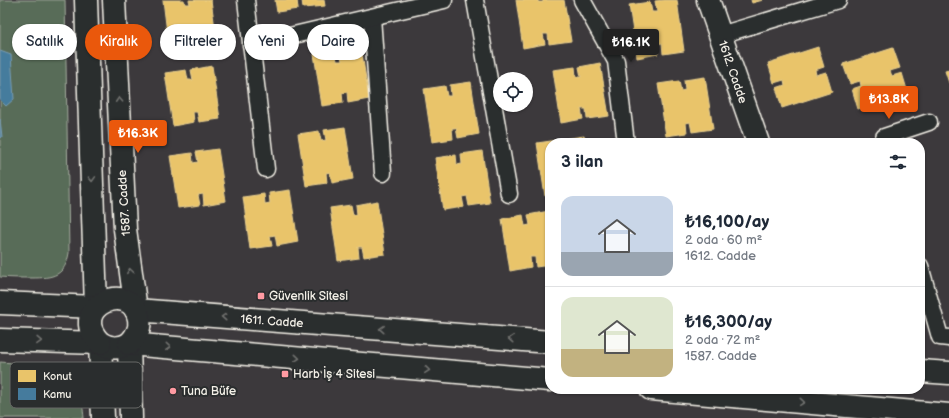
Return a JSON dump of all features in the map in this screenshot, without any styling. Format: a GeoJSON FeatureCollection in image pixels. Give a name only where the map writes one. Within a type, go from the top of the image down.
{"type":"FeatureCollection","features":[{"type":"Feature","properties":{"kind":"main road"},"geometry":{"type":"LineString","coordinates":[[86,0],[96,307],[90,322],[94,337],[107,347],[122,347],[129,344],[135,338],[140,323],[136,310]]}},
{"type":"Feature","properties":{"kind":"main road","name":"1587. Cadde"},"geometry":{"type":"LineString","coordinates":[[114,0],[125,229],[136,310]]}},
{"type":"Feature","properties":{"kind":"main road","name":"1612. Cadde"},"geometry":{"type":"LineString","coordinates":[[708,0],[756,138]]}},
{"type":"Feature","properties":{"kind":"main road","name":"1611. Cadde"},"geometry":{"type":"LineString","coordinates":[[0,303],[96,307],[102,302],[116,299],[128,303],[136,310],[545,342]]}},
{"type":"Feature","properties":{"kind":"main road"},"geometry":{"type":"LineString","coordinates":[[0,340],[100,343]]}},
{"type":"Feature","properties":{"kind":"main road"},"geometry":{"type":"LineString","coordinates":[[100,343],[101,362]]}},
{"type":"Feature","properties":{"kind":"main road"},"geometry":{"type":"LineString","coordinates":[[129,344],[545,380]]}},
{"type":"Feature","properties":{"kind":"main road"},"geometry":{"type":"LineString","coordinates":[[129,344],[129,362]]}},
{"type":"Feature","properties":{"kind":"main road"},"geometry":{"type":"LineString","coordinates":[[925,371],[949,373]]}},
{"type":"Feature","properties":{"kind":"main road"},"geometry":{"type":"LineString","coordinates":[[692,394],[833,411],[949,415]]}},
{"type":"Feature","properties":{"kind":"main road"},"geometry":{"type":"LineString","coordinates":[[103,408],[103,418]]}},
{"type":"Feature","properties":{"kind":"main road"},"geometry":{"type":"LineString","coordinates":[[131,408],[131,418]]}},
{"type":"Feature","properties":{"kind":"street"},"geometry":{"type":"LineString","coordinates":[[246,0],[249,24]]}},
{"type":"Feature","properties":{"kind":"street"},"geometry":{"type":"LineString","coordinates":[[299,34],[444,0]]}},
{"type":"Feature","properties":{"kind":"street"},"geometry":{"type":"LineString","coordinates":[[475,0],[509,194]]}},
{"type":"Feature","properties":{"kind":"street"},"geometry":{"type":"LineString","coordinates":[[582,0],[616,61],[625,138]]}},
{"type":"Feature","properties":{"kind":"street"},"geometry":{"type":"LineString","coordinates":[[720,35],[838,0]]}},
{"type":"Feature","properties":{"kind":"street"},"geometry":{"type":"LineString","coordinates":[[372,17],[383,173]]}},
{"type":"Feature","properties":{"kind":"street"},"geometry":{"type":"LineString","coordinates":[[253,60],[266,169]]}},
{"type":"Feature","properties":{"kind":"street"},"geometry":{"type":"LineString","coordinates":[[884,138],[929,122]]}},
{"type":"Feature","properties":{"kind":"street"},"geometry":{"type":"LineString","coordinates":[[925,284],[940,337],[949,338]]}},
{"type":"Feature","properties":{"kind":"green space"},"geometry":{"type":"Polygon","coordinates":[[[0,0],[65,0],[65,24],[12,24],[12,60],[66,60],[69,253],[64,267],[57,274],[52,276],[39,278],[0,277],[0,0]]]}},
{"type":"Feature","properties":{"kind":"green space"},"geometry":{"type":"Polygon","coordinates":[[[0,362],[10,363],[10,408],[83,408],[84,418],[0,418],[0,362]]]}},
{"type":"Feature","properties":{"kind":"building: Konut"},"geometry":{"type":"Polygon","coordinates":[[[163,0],[184,0],[185,4],[190,4],[189,0],[211,0],[214,24],[166,24],[163,0]]]}},
{"type":"Feature","properties":{"kind":"building: Konut"},"geometry":{"type":"Polygon","coordinates":[[[275,0],[297,0],[298,9],[277,12],[275,0]]]}},
{"type":"Feature","properties":{"kind":"building: Konut"},"geometry":{"type":"Polygon","coordinates":[[[302,0],[324,0],[325,6],[303,8],[302,0]]]}},
{"type":"Feature","properties":{"kind":"building: Konut"},"geometry":{"type":"Polygon","coordinates":[[[516,0],[538,0],[538,2],[543,2],[543,0],[564,0],[571,41],[549,44],[548,34],[543,34],[545,44],[523,48],[516,0]]]}},
{"type":"Feature","properties":{"kind":"building: Konut"},"geometry":{"type":"Polygon","coordinates":[[[677,0],[684,51],[663,54],[662,43],[657,44],[658,54],[637,58],[629,5],[650,2],[652,12],[657,12],[655,1],[677,0]]]}},
{"type":"Feature","properties":{"kind":"building: Konut"},"geometry":{"type":"Polygon","coordinates":[[[751,0],[763,0],[752,3],[751,0]]]}},
{"type":"Feature","properties":{"kind":"building: Konut"},"geometry":{"type":"Polygon","coordinates":[[[818,47],[824,67],[815,70],[816,75],[826,72],[832,92],[782,108],[776,88],[785,85],[784,80],[774,83],[768,63],[818,47]]]}},
{"type":"Feature","properties":{"kind":"building: Konut"},"geometry":{"type":"Polygon","coordinates":[[[893,48],[900,68],[890,71],[892,76],[902,73],[908,93],[858,109],[852,89],[861,86],[860,81],[850,84],[843,64],[893,48]]]}},
{"type":"Feature","properties":{"kind":"building: Konut"},"geometry":{"type":"Polygon","coordinates":[[[315,60],[363,60],[369,99],[348,103],[347,92],[342,93],[343,103],[322,106],[315,60]]]}},
{"type":"Feature","properties":{"kind":"building: Konut"},"geometry":{"type":"Polygon","coordinates":[[[600,63],[609,116],[587,119],[586,109],[581,109],[583,119],[561,123],[553,70],[575,67],[576,77],[581,77],[579,67],[600,63]]]}},
{"type":"Feature","properties":{"kind":"building: Konut"},"geometry":{"type":"Polygon","coordinates":[[[212,66],[220,119],[199,122],[197,112],[193,112],[194,122],[173,126],[165,73],[186,70],[188,80],[193,80],[191,70],[212,66]]]}},
{"type":"Feature","properties":{"kind":"building: Konut"},"geometry":{"type":"Polygon","coordinates":[[[949,70],[949,83],[945,71],[949,70]]]}},
{"type":"Feature","properties":{"kind":"building: Konut"},"geometry":{"type":"Polygon","coordinates":[[[705,77],[713,129],[692,132],[690,122],[686,123],[687,133],[666,136],[658,84],[679,81],[681,91],[685,90],[684,80],[705,77]]]}},
{"type":"Feature","properties":{"kind":"building: Konut"},"geometry":{"type":"Polygon","coordinates":[[[471,82],[479,134],[458,138],[456,128],[452,128],[453,139],[432,142],[424,89],[445,86],[447,96],[451,96],[450,85],[471,82]]]}},
{"type":"Feature","properties":{"kind":"building: Konut"},"geometry":{"type":"Polygon","coordinates":[[[345,127],[353,179],[332,183],[330,172],[326,173],[327,183],[306,186],[298,134],[319,131],[321,141],[326,140],[324,130],[345,127]]]}},
{"type":"Feature","properties":{"kind":"building: Konut"},"geometry":{"type":"Polygon","coordinates":[[[584,136],[585,138],[570,138],[584,136]]]}},
{"type":"Feature","properties":{"kind":"building: Konut"},"geometry":{"type":"Polygon","coordinates":[[[545,142],[545,196],[537,143],[545,142]]]}},
{"type":"Feature","properties":{"kind":"building: Konut"},"geometry":{"type":"Polygon","coordinates":[[[218,149],[226,201],[204,205],[203,194],[198,195],[200,205],[178,208],[170,156],[192,153],[193,163],[198,162],[196,152],[218,149]]]}},
{"type":"Feature","properties":{"kind":"building: Konut"},"geometry":{"type":"Polygon","coordinates":[[[482,151],[490,203],[469,206],[467,196],[462,197],[464,207],[443,210],[435,158],[456,155],[457,165],[462,164],[461,154],[482,151]]]}},
{"type":"Feature","properties":{"kind":"building: Konut"},"geometry":{"type":"Polygon","coordinates":[[[290,190],[298,242],[277,246],[275,235],[270,236],[272,246],[250,249],[243,197],[264,194],[265,204],[270,203],[269,193],[290,190]]]}},
{"type":"Feature","properties":{"kind":"building: Konut"},"geometry":{"type":"Polygon","coordinates":[[[377,201],[385,254],[364,257],[362,247],[358,247],[359,258],[338,261],[330,208],[351,205],[353,215],[357,215],[356,205],[377,201]]]}},
{"type":"Feature","properties":{"kind":"building: Konut"},"geometry":{"type":"Polygon","coordinates":[[[545,212],[545,266],[536,267],[535,257],[530,257],[531,267],[510,271],[502,219],[523,215],[525,226],[530,225],[528,215],[545,212]]]}},
{"type":"Feature","properties":{"kind":"building: Kamu"},"geometry":{"type":"Polygon","coordinates":[[[0,51],[11,55],[14,99],[6,106],[0,100],[0,51]]]}},
{"type":"Feature","properties":{"kind":"building: Kamu"},"geometry":{"type":"Polygon","coordinates":[[[0,119],[2,137],[0,138],[0,119]]]}},
{"type":"Feature","properties":{"kind":"place","name":"Güvenlik Sitesi"},"geometry":{"type":"Point","coordinates":[261,296]}},
{"type":"Feature","properties":{"kind":"place","name":"Harb İş 4 Sitesi"},"geometry":{"type":"Point","coordinates":[285,374]}},
{"type":"Feature","properties":{"kind":"place","name":"Tuna Büfe"},"geometry":{"type":"Point","coordinates":[173,391]}}]}
